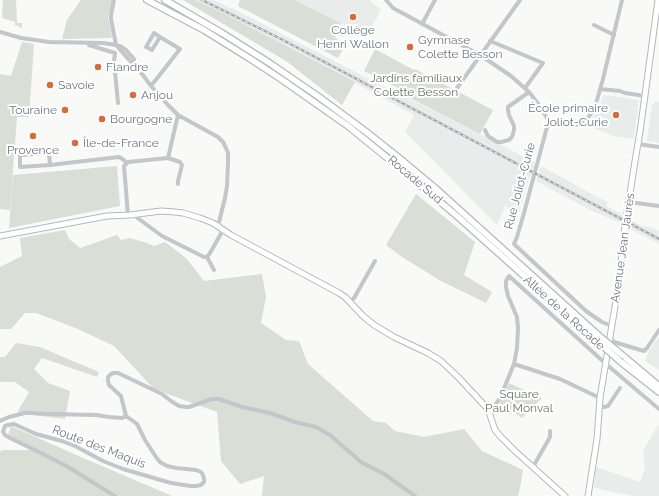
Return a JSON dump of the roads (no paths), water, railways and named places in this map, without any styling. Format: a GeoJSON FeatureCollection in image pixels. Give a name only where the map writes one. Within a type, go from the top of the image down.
{"type":"FeatureCollection","features":[{"type":"Feature","properties":{"kind":"highway","name":"Rocade Sud"},"geometry":{"type":"LineString","coordinates":[[146,0],[198,27],[243,54],[348,126],[452,211],[659,392]]}},
{"type":"Feature","properties":{"kind":"highway","name":"Rocade Sud"},"geometry":{"type":"LineString","coordinates":[[165,0],[271,64],[365,131],[434,187],[596,337]]}},
{"type":"Feature","properties":{"kind":"highway","name":"Rocade Sud"},"geometry":{"type":"LineString","coordinates":[[621,358],[659,386]]}},
{"type":"Feature","properties":{"kind":"main road","name":"Avenue Jean Jaurès"},"geometry":{"type":"LineString","coordinates":[[588,496],[597,439],[600,398],[621,266],[625,226],[658,0]]}},
{"type":"Feature","properties":{"kind":"main road"},"geometry":{"type":"LineString","coordinates":[[0,236],[107,216],[161,211],[192,215],[218,226],[248,245],[339,293],[374,325],[394,337],[428,353],[446,365],[466,384],[489,412],[493,427],[497,433],[565,496]]}},
{"type":"Feature","properties":{"kind":"street"},"geometry":{"type":"LineString","coordinates":[[114,0],[111,19],[116,45]]}},
{"type":"Feature","properties":{"kind":"street"},"geometry":{"type":"LineString","coordinates":[[422,24],[435,0]]}},
{"type":"Feature","properties":{"kind":"street"},"geometry":{"type":"LineString","coordinates":[[457,88],[520,0]]}},
{"type":"Feature","properties":{"kind":"street"},"geometry":{"type":"LineString","coordinates":[[387,1],[393,8],[480,55],[511,76],[529,92],[540,106],[550,124],[556,123],[573,125],[581,124],[592,113],[600,89],[622,0]]}},
{"type":"Feature","properties":{"kind":"street"},"geometry":{"type":"LineString","coordinates":[[594,24],[614,35]]}},
{"type":"Feature","properties":{"kind":"street"},"geometry":{"type":"LineString","coordinates":[[0,32],[21,38],[49,42],[109,44],[122,47],[126,50],[134,59],[134,63],[151,86],[178,115],[218,137],[223,142],[228,153],[227,186],[218,226]]}},
{"type":"Feature","properties":{"kind":"street"},"geometry":{"type":"LineString","coordinates":[[151,86],[180,49],[160,37]]}},
{"type":"Feature","properties":{"kind":"street"},"geometry":{"type":"LineString","coordinates":[[490,40],[543,63],[525,88]]}},
{"type":"Feature","properties":{"kind":"street"},"geometry":{"type":"LineString","coordinates":[[85,43],[115,54],[114,61],[118,103]]}},
{"type":"Feature","properties":{"kind":"street"},"geometry":{"type":"LineString","coordinates":[[600,89],[645,96]]}},
{"type":"Feature","properties":{"kind":"street"},"geometry":{"type":"LineString","coordinates":[[486,130],[488,136],[497,142],[509,140],[512,137],[514,126],[508,107],[529,92]]}},
{"type":"Feature","properties":{"kind":"street"},"geometry":{"type":"LineString","coordinates":[[168,158],[178,115]]}},
{"type":"Feature","properties":{"kind":"street","name":"Rue Joliot-Curie"},"geometry":{"type":"LineString","coordinates":[[550,124],[547,127],[524,214],[514,244],[586,311],[602,322],[612,326]]}},
{"type":"Feature","properties":{"kind":"street"},"geometry":{"type":"LineString","coordinates":[[638,144],[659,147]]}},
{"type":"Feature","properties":{"kind":"street"},"geometry":{"type":"LineString","coordinates":[[50,165],[49,153],[20,156],[20,167],[50,165],[119,157],[126,163]]}},
{"type":"Feature","properties":{"kind":"street"},"geometry":{"type":"LineString","coordinates":[[126,163],[132,161],[168,158],[180,162],[182,166],[178,184]]}},
{"type":"Feature","properties":{"kind":"street"},"geometry":{"type":"LineString","coordinates":[[126,163],[124,170],[128,215]]}},
{"type":"Feature","properties":{"kind":"street"},"geometry":{"type":"LineString","coordinates":[[629,202],[659,206]]}},
{"type":"Feature","properties":{"kind":"street"},"geometry":{"type":"LineString","coordinates":[[134,214],[162,236],[204,257],[207,257],[214,270]]}},
{"type":"Feature","properties":{"kind":"street"},"geometry":{"type":"LineString","coordinates":[[207,257],[223,230]]}},
{"type":"Feature","properties":{"kind":"street"},"geometry":{"type":"LineString","coordinates":[[350,302],[354,298],[375,261]]}},
{"type":"Feature","properties":{"kind":"street","name":"Allée de la Rocade"},"geometry":{"type":"LineString","coordinates":[[514,364],[517,348],[518,328],[517,317],[507,292],[506,281],[509,276],[606,364],[659,408]]}},
{"type":"Feature","properties":{"kind":"street"},"geometry":{"type":"LineString","coordinates":[[610,338],[619,344],[644,351],[659,330]]}},
{"type":"Feature","properties":{"kind":"street"},"geometry":{"type":"LineString","coordinates":[[489,412],[500,398],[514,364],[560,379],[600,398]]}},
{"type":"Feature","properties":{"kind":"street"},"geometry":{"type":"LineString","coordinates":[[0,421],[9,417],[32,412],[47,414],[96,415],[109,418],[122,418],[126,416],[121,396],[109,385],[108,381],[108,377],[114,373],[162,394],[179,406],[189,407],[219,398],[242,407],[316,427],[330,435],[361,462],[384,474],[415,496]]}},
{"type":"Feature","properties":{"kind":"street"},"geometry":{"type":"LineString","coordinates":[[599,407],[604,408],[608,406],[620,388]]}},
{"type":"Feature","properties":{"kind":"street","name":"Route des Maquis"},"geometry":{"type":"LineString","coordinates":[[115,496],[45,454],[10,438],[2,429],[8,425],[14,424],[36,434],[75,446],[114,466],[171,483],[191,486],[201,485],[204,477],[201,472],[170,467],[160,462],[145,440],[137,424],[126,416]]}},
{"type":"Feature","properties":{"kind":"street"},"geometry":{"type":"LineString","coordinates":[[533,466],[550,437],[550,431]]}},
{"type":"Feature","properties":{"kind":"railway"},"geometry":{"type":"LineString","coordinates":[[202,0],[281,39],[659,239]]}},
{"type":"Feature","properties":{"kind":"place","name":"Collège Henri Wallon"},"geometry":{"type":"Point","coordinates":[353,17]}},
{"type":"Feature","properties":{"kind":"place","name":"Gymnase Colette Besson"},"geometry":{"type":"Point","coordinates":[410,47]}},
{"type":"Feature","properties":{"kind":"place","name":"Flandre"},"geometry":{"type":"Point","coordinates":[98,67]}},
{"type":"Feature","properties":{"kind":"place","name":"Savoie"},"geometry":{"type":"Point","coordinates":[50,85]}},
{"type":"Feature","properties":{"kind":"place","name":"Anjou"},"geometry":{"type":"Point","coordinates":[133,95]}},
{"type":"Feature","properties":{"kind":"place","name":"Touraine"},"geometry":{"type":"Point","coordinates":[65,110]}},
{"type":"Feature","properties":{"kind":"place","name":"École primaire Joliot-Curie"},"geometry":{"type":"Point","coordinates":[616,115]}},
{"type":"Feature","properties":{"kind":"place","name":"Bourgogne"},"geometry":{"type":"Point","coordinates":[102,119]}},
{"type":"Feature","properties":{"kind":"place","name":"Provence"},"geometry":{"type":"Point","coordinates":[33,136]}},
{"type":"Feature","properties":{"kind":"place","name":"Île-de-France"},"geometry":{"type":"Point","coordinates":[75,143]}},
{"type":"Feature","properties":{"kind":"park label","name":"Jardins familiaux Colette Besson"},"geometry":{"type":"Point","coordinates":[416,85]}},
{"type":"Feature","properties":{"kind":"park label","name":"Square Paul Monval"},"geometry":{"type":"Point","coordinates":[519,401]}}]}
